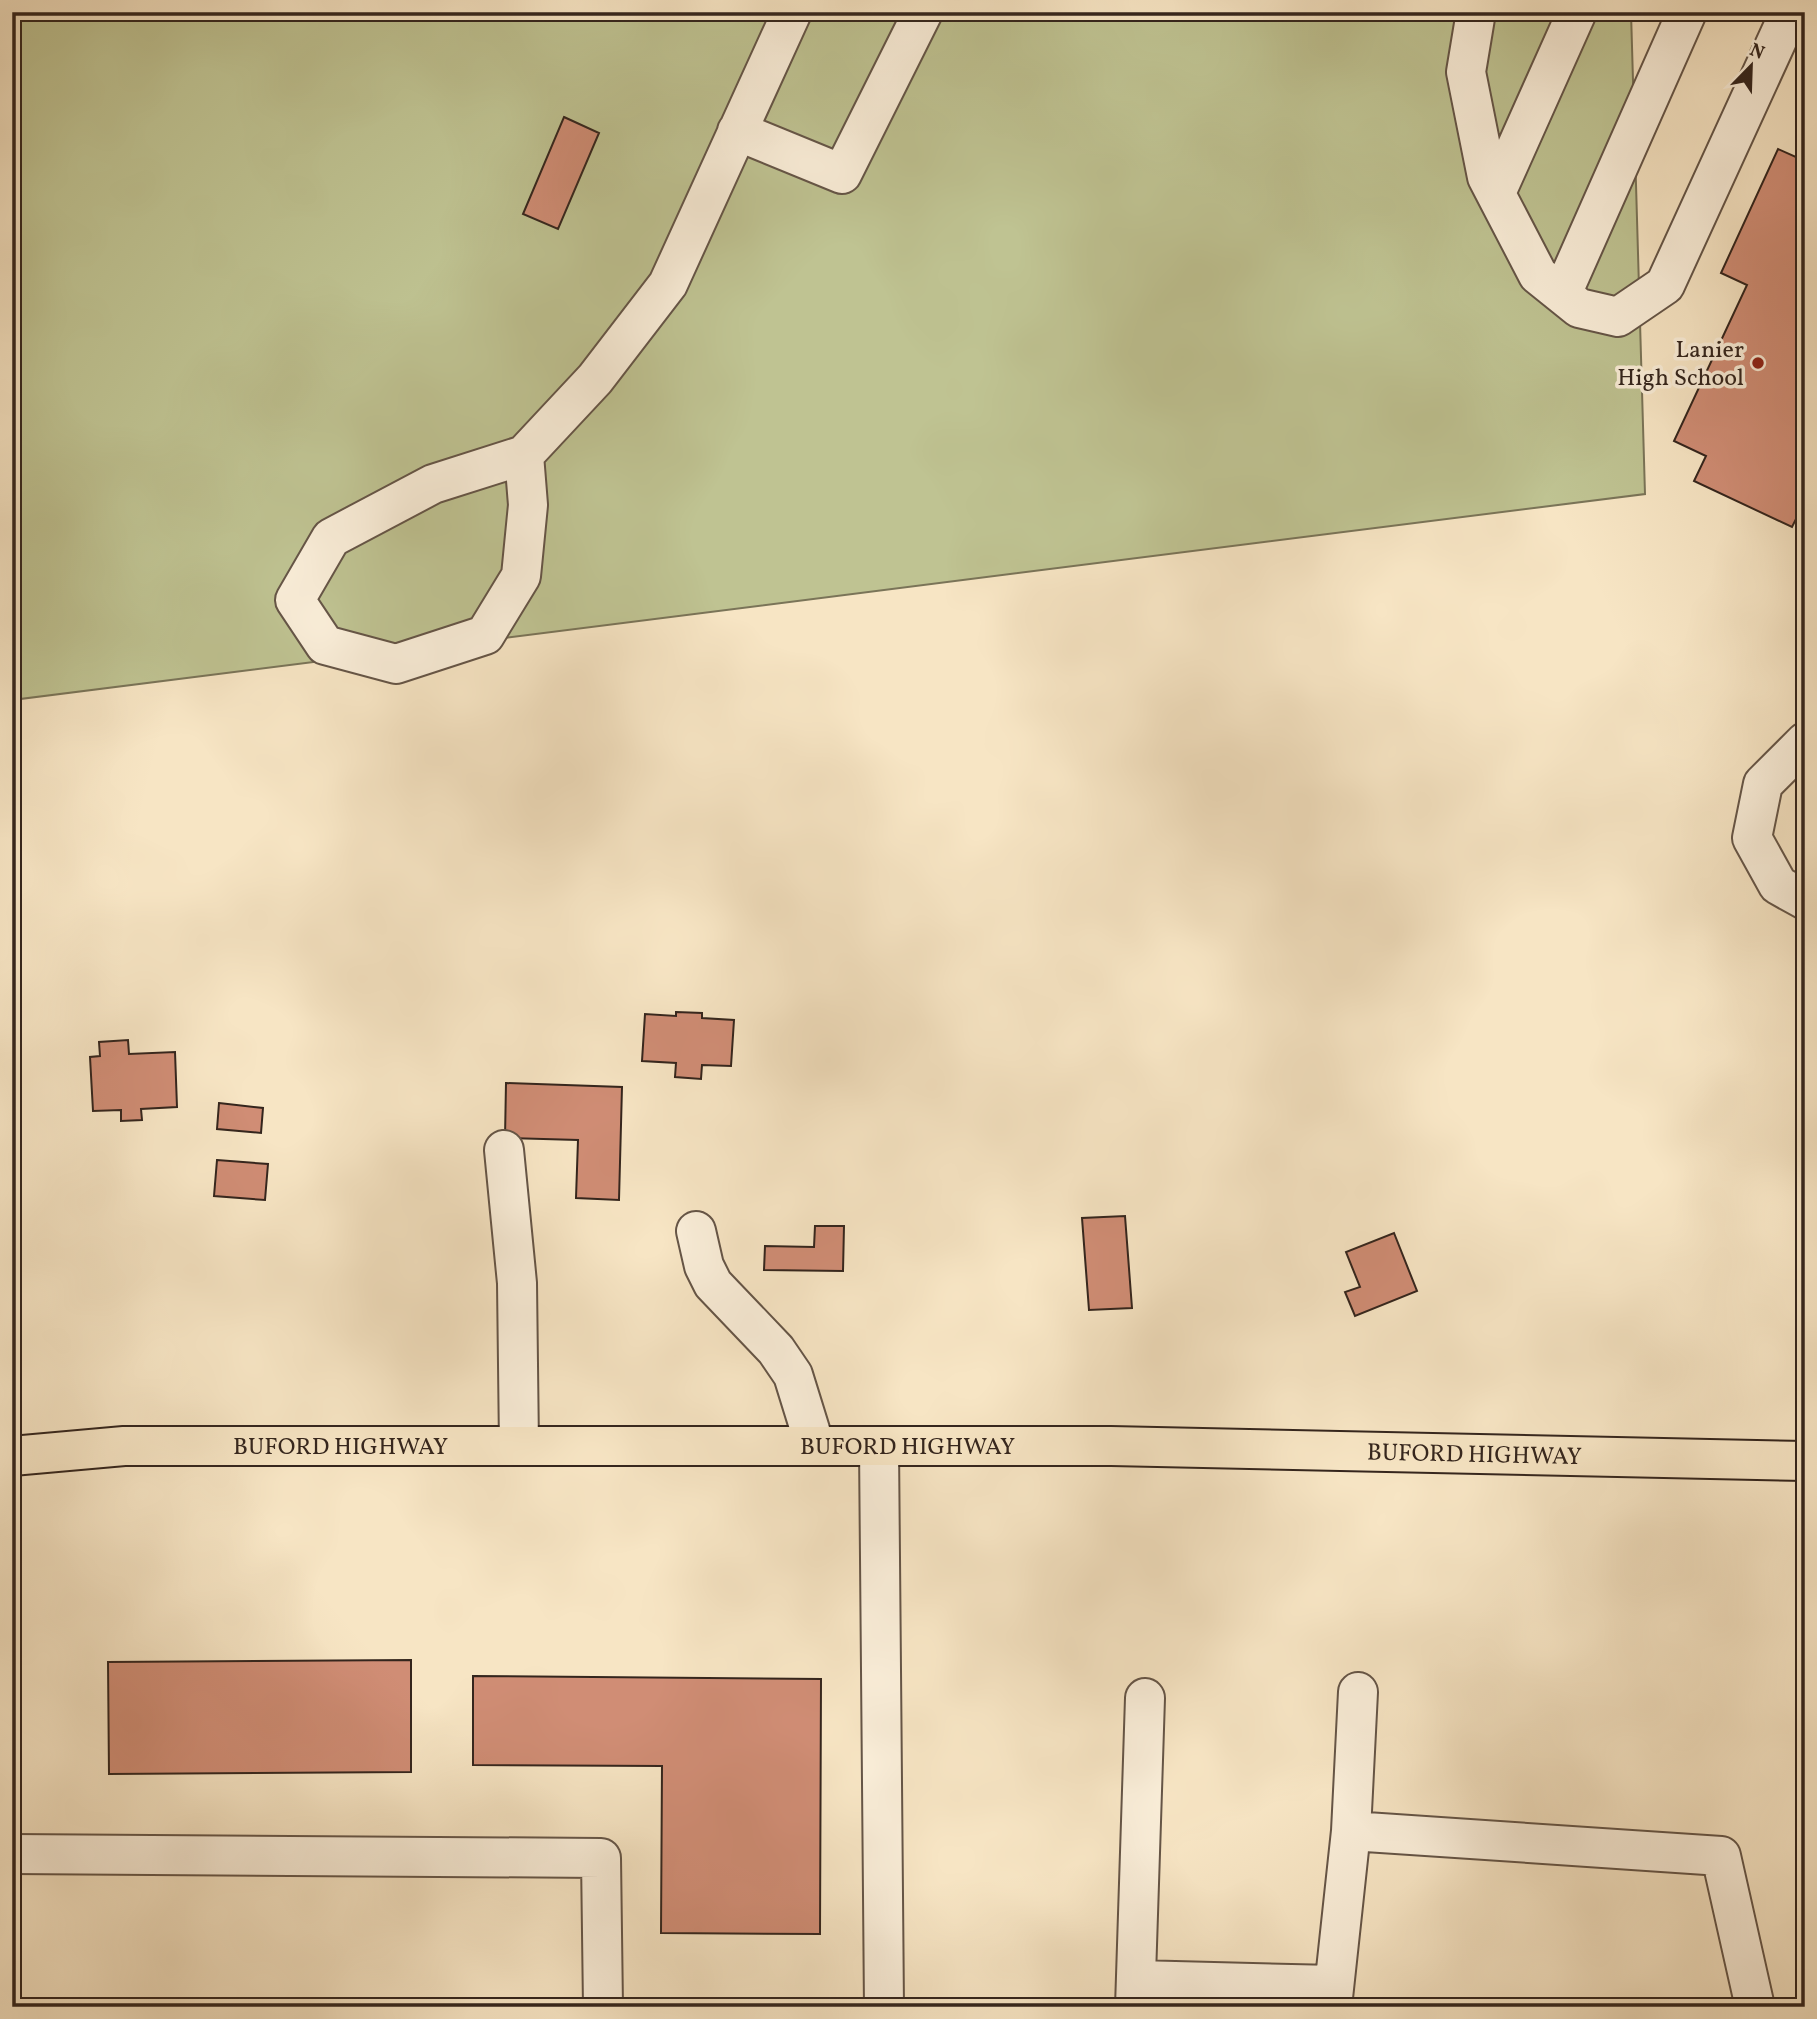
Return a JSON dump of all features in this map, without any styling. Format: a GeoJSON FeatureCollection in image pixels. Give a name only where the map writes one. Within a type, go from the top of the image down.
{"type":"FeatureCollection","features":[{"type":"Feature","properties":{"kind":"main road","name":"BUFORD HIGHWAY"},"geometry":{"type":"LineString","coordinates":[[12,1456],[124,1446],[1111,1446],[1805,1461]]}},
{"type":"Feature","properties":{"kind":"street"},"geometry":{"type":"LineString","coordinates":[[524,455],[528,505],[521,576],[485,635],[396,664],[325,645],[295,600],[331,538],[433,484],[524,455],[595,379],[667,284],[792,12]]}},
{"type":"Feature","properties":{"kind":"street"},"geometry":{"type":"LineString","coordinates":[[737,131],[842,174],[923,12]]}},
{"type":"Feature","properties":{"kind":"street"},"geometry":{"type":"LineString","coordinates":[[1476,12],[1466,72],[1487,177],[1538,275],[1579,308],[1618,317],[1665,285],[1790,12]]}},
{"type":"Feature","properties":{"kind":"street"},"geometry":{"type":"LineString","coordinates":[[1496,193],[1577,12]]}},
{"type":"Feature","properties":{"kind":"street"},"geometry":{"type":"LineString","coordinates":[[1562,294],[1687,12]]}},
{"type":"Feature","properties":{"kind":"street"},"geometry":{"type":"LineString","coordinates":[[1805,742],[1763,784],[1752,838],[1778,885],[1805,900]]}},
{"type":"Feature","properties":{"kind":"street"},"geometry":{"type":"LineString","coordinates":[[504,1150],[517,1283],[519,1446]]}},
{"type":"Feature","properties":{"kind":"street"},"geometry":{"type":"LineString","coordinates":[[696,1231],[704,1266],[713,1284],[776,1350],[793,1375],[815,1446]]}},
{"type":"Feature","properties":{"kind":"street"},"geometry":{"type":"LineString","coordinates":[[879,1446],[884,2007]]}},
{"type":"Feature","properties":{"kind":"street"},"geometry":{"type":"LineString","coordinates":[[1145,1698],[1135,1993],[1333,1996],[1351,1831],[1358,1692]]}},
{"type":"Feature","properties":{"kind":"street"},"geometry":{"type":"LineString","coordinates":[[1351,1831],[1720,1856],[1755,2007]]}},
{"type":"Feature","properties":{"kind":"street"},"geometry":{"type":"LineString","coordinates":[[12,1854],[601,1858],[603,2007]]}},
{"type":"Feature","properties":{"kind":"green space"},"geometry":{"type":"Polygon","coordinates":[[[12,12],[1631,12],[1645,494],[12,700],[12,12]]]}},
{"type":"Feature","properties":{"kind":"building"},"geometry":{"type":"Polygon","coordinates":[[[564,117],[599,133],[558,229],[523,214],[564,117]]]}},
{"type":"Feature","properties":{"kind":"building","name":"Lanier High School"},"geometry":{"type":"Polygon","coordinates":[[[1805,144],[1805,501],[1792,527],[1694,481],[1706,456],[1674,441],[1747,285],[1721,273],[1778,149],[1798,158],[1805,144]]]}},
{"type":"Feature","properties":{"kind":"building"},"geometry":{"type":"Polygon","coordinates":[[[676,1012],[702,1013],[702,1018],[734,1020],[731,1066],[702,1065],[701,1079],[675,1077],[676,1063],[642,1061],[645,1014],[676,1016],[676,1012]]]}},
{"type":"Feature","properties":{"kind":"building"},"geometry":{"type":"Polygon","coordinates":[[[128,1040],[129,1054],[175,1052],[177,1107],[141,1109],[142,1120],[121,1121],[121,1110],[93,1111],[90,1057],[100,1056],[99,1042],[128,1040]]]}},
{"type":"Feature","properties":{"kind":"building"},"geometry":{"type":"Polygon","coordinates":[[[506,1083],[622,1087],[619,1200],[576,1198],[578,1140],[505,1138],[506,1083]]]}},
{"type":"Feature","properties":{"kind":"building"},"geometry":{"type":"Polygon","coordinates":[[[219,1103],[263,1108],[261,1133],[217,1129],[219,1103]]]}},
{"type":"Feature","properties":{"kind":"building"},"geometry":{"type":"Polygon","coordinates":[[[217,1160],[268,1164],[265,1200],[214,1196],[217,1160]]]}},
{"type":"Feature","properties":{"kind":"building"},"geometry":{"type":"Polygon","coordinates":[[[1125,1216],[1132,1308],[1089,1310],[1082,1218],[1125,1216]]]}},
{"type":"Feature","properties":{"kind":"building"},"geometry":{"type":"Polygon","coordinates":[[[815,1226],[844,1226],[843,1271],[764,1270],[765,1246],[814,1247],[815,1226]]]}},
{"type":"Feature","properties":{"kind":"building"},"geometry":{"type":"Polygon","coordinates":[[[1394,1233],[1417,1291],[1355,1316],[1345,1292],[1360,1287],[1346,1252],[1394,1233]]]}},
{"type":"Feature","properties":{"kind":"building"},"geometry":{"type":"Polygon","coordinates":[[[411,1660],[411,1772],[109,1774],[108,1662],[411,1660]]]}},
{"type":"Feature","properties":{"kind":"building"},"geometry":{"type":"Polygon","coordinates":[[[473,1676],[821,1679],[820,1934],[661,1933],[662,1766],[473,1765],[473,1676]]]}},
{"type":"Feature","properties":{"kind":"place","name":"Lanier High School"},"geometry":{"type":"Point","coordinates":[1758,363]}}]}
